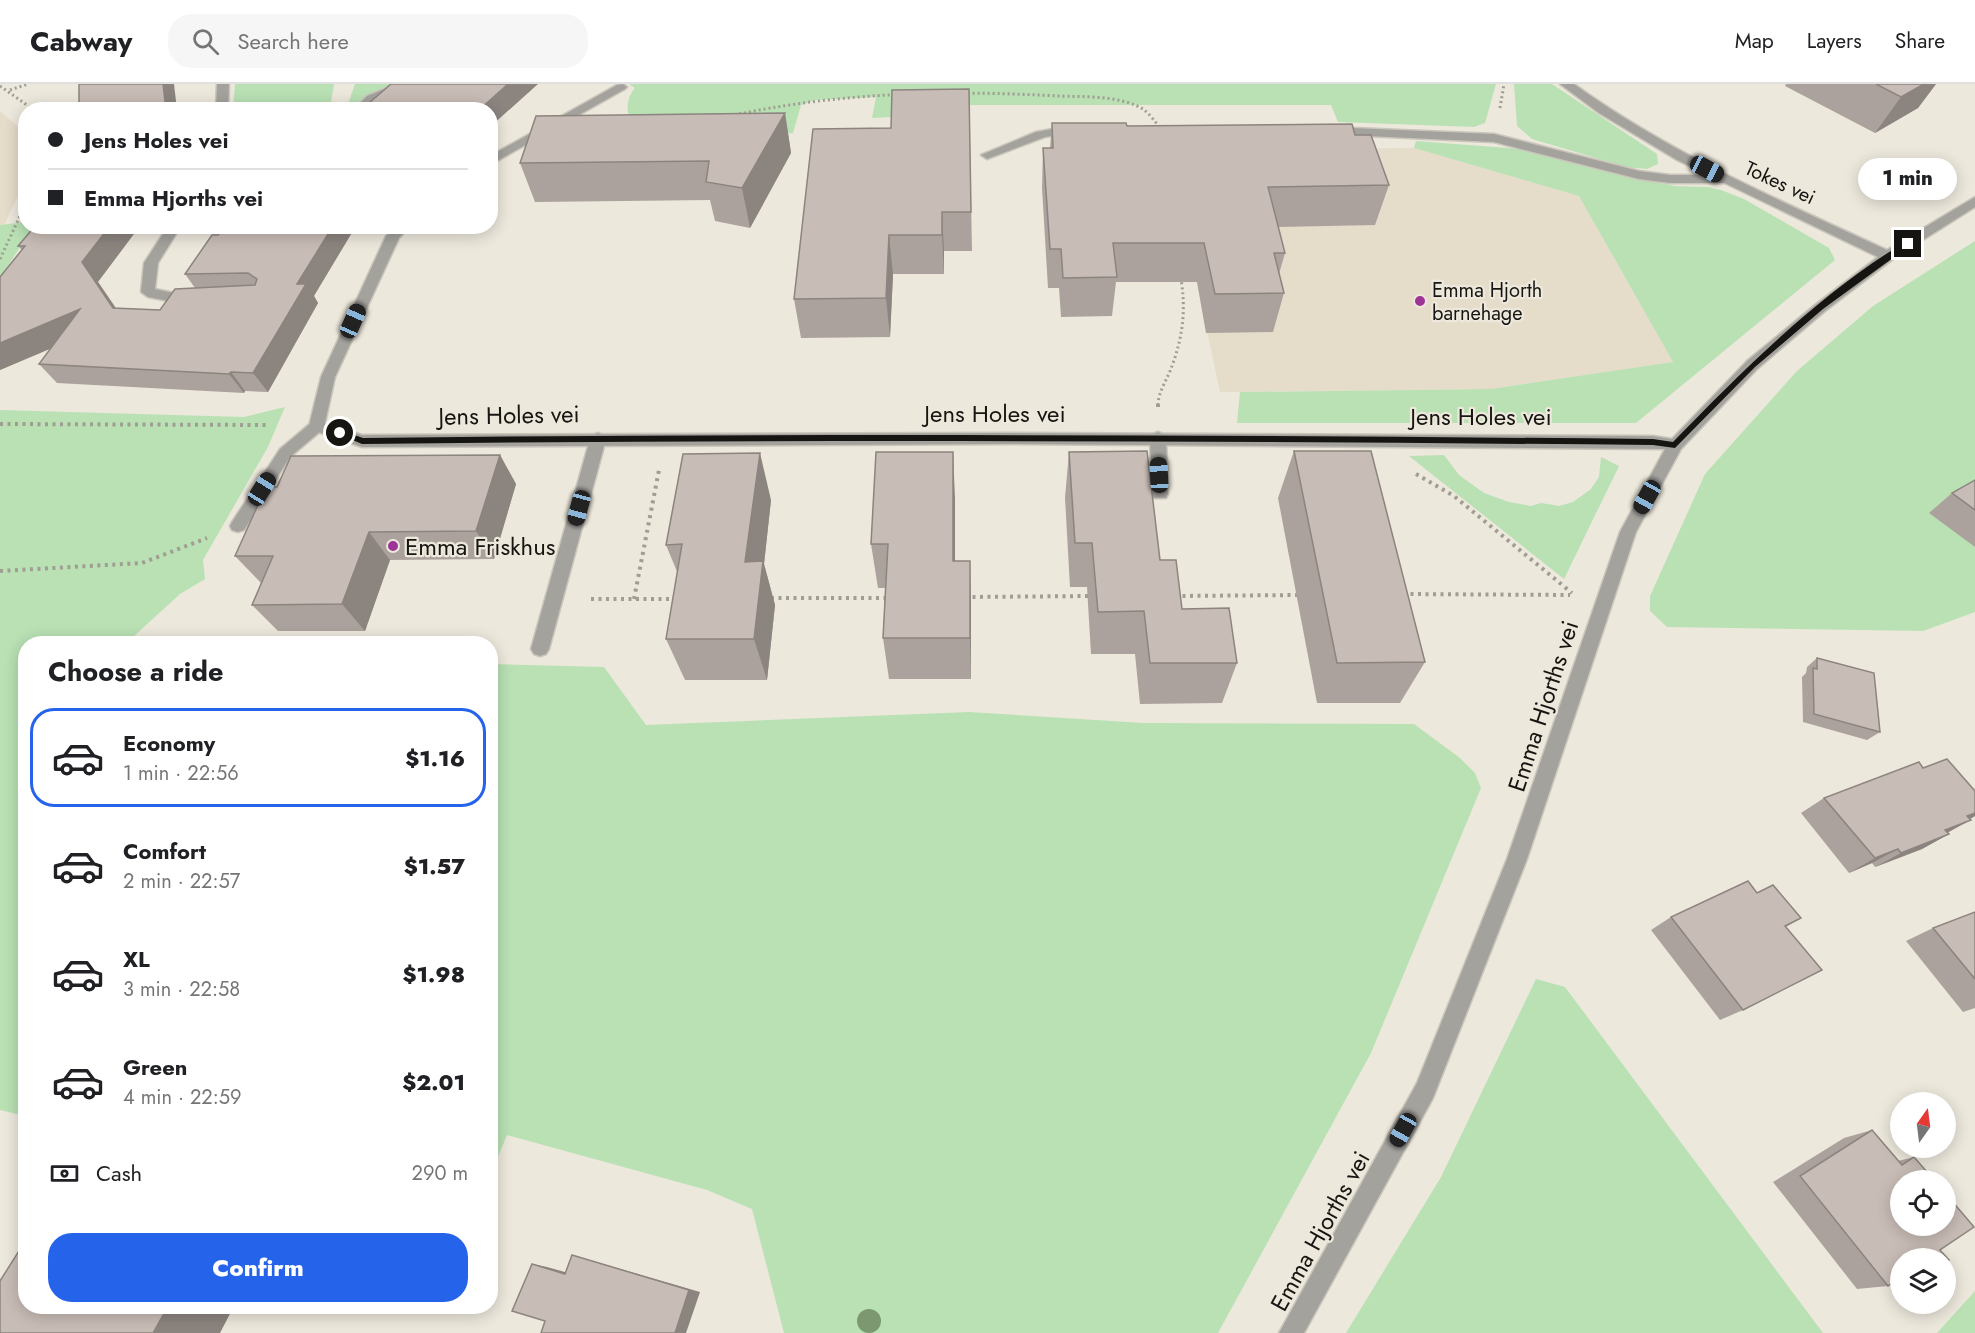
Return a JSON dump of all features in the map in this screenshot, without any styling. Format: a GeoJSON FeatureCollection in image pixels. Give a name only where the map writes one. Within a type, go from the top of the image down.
{"type":"FeatureCollection","features":[{"type":"Feature","properties":{"kind":"street"},"geometry":{"type":"LineString","coordinates":[[222,102],[223,84]]}},
{"type":"Feature","properties":{"kind":"street"},"geometry":{"type":"LineString","coordinates":[[368,102],[406,84]]}},
{"type":"Feature","properties":{"kind":"street","name":"Tokes vei"},"geometry":{"type":"LineString","coordinates":[[1566,84],[1647,138],[1726,179],[1888,256]]}},
{"type":"Feature","properties":{"kind":"street"},"geometry":{"type":"LineString","coordinates":[[498,156],[621,87]]}},
{"type":"Feature","properties":{"kind":"street"},"geometry":{"type":"LineString","coordinates":[[987,155],[1033,136],[1060,129],[1083,129]]}},
{"type":"Feature","properties":{"kind":"street"},"geometry":{"type":"LineString","coordinates":[[1310,131],[1494,138],[1639,175],[1670,179],[1726,179]]}},
{"type":"Feature","properties":{"kind":"street","name":"Emma Hjorths vei"},"geometry":{"type":"LineString","coordinates":[[1291,1333],[1425,1090],[1517,859],[1628,532],[1675,445],[1752,365],[1820,308],[1888,256],[1975,201]]}},
{"type":"Feature","properties":{"kind":"street"},"geometry":{"type":"LineString","coordinates":[[170,234],[151,263],[148,292],[188,301],[209,301]]}},
{"type":"Feature","properties":{"kind":"street"},"geometry":{"type":"LineString","coordinates":[[238,526],[285,453],[317,426],[328,377],[395,234]]}},
{"type":"Feature","properties":{"kind":"street","name":"Jens Holes vei"},"geometry":{"type":"LineString","coordinates":[[317,426],[362,441],[665,438],[1158,438],[1653,442],[1675,445]]}},
{"type":"Feature","properties":{"kind":"street"},"geometry":{"type":"LineString","coordinates":[[1158,438],[1160,494]]}},
{"type":"Feature","properties":{"kind":"street"},"geometry":{"type":"LineString","coordinates":[[540,649],[598,439]]}},
{"type":"Feature","properties":{"kind":"path"},"geometry":{"type":"LineString","coordinates":[[9,90],[28,84]]}},
{"type":"Feature","properties":{"kind":"path"},"geometry":{"type":"LineString","coordinates":[[0,86],[24,102]]}},
{"type":"Feature","properties":{"kind":"path"},"geometry":{"type":"LineString","coordinates":[[964,88],[1116,100],[1143,109],[1162,129],[1163,139]]}},
{"type":"Feature","properties":{"kind":"path"},"geometry":{"type":"LineString","coordinates":[[740,114],[772,102]]}},
{"type":"Feature","properties":{"kind":"path"},"geometry":{"type":"LineString","coordinates":[[0,259],[18,220]]}},
{"type":"Feature","properties":{"kind":"path"},"geometry":{"type":"LineString","coordinates":[[1158,438],[1158,401],[1179,354],[1183,337],[1185,319],[1179,269]]}},
{"type":"Feature","properties":{"kind":"path"},"geometry":{"type":"LineString","coordinates":[[0,424],[317,426]]}},
{"type":"Feature","properties":{"kind":"path"},"geometry":{"type":"LineString","coordinates":[[634,599],[665,438]]}},
{"type":"Feature","properties":{"kind":"path"},"geometry":{"type":"LineString","coordinates":[[1396,594],[1575,596],[1454,496],[1414,473]]}},
{"type":"Feature","properties":{"kind":"path"},"geometry":{"type":"LineString","coordinates":[[0,571],[142,563],[238,526]]}},
{"type":"Feature","properties":{"kind":"path"},"geometry":{"type":"LineString","coordinates":[[1169,596],[1300,595]]}},
{"type":"Feature","properties":{"kind":"path"},"geometry":{"type":"LineString","coordinates":[[955,597],[1098,596]]}},
{"type":"Feature","properties":{"kind":"path"},"geometry":{"type":"LineString","coordinates":[[765,598],[896,597]]}},
{"type":"Feature","properties":{"kind":"path"},"geometry":{"type":"LineString","coordinates":[[554,600],[681,599]]}},
{"type":"Feature","properties":{"kind":"shaded area"},"geometry":{"type":"Polygon","coordinates":[[[0,111],[18,127],[18,196],[4,225],[0,225],[0,111]]]}},
{"type":"Feature","properties":{"kind":"shaded area","name":"Emma Hjorth barnehage"},"geometry":{"type":"Polygon","coordinates":[[[1414,148],[1579,196],[1673,362],[1491,389],[1220,392],[1194,270],[1332,149],[1414,148]]]}},
{"type":"Feature","properties":{"kind":"green space"},"geometry":{"type":"Polygon","coordinates":[[[235,84],[334,84],[331,102],[234,102],[235,84]]]}},
{"type":"Feature","properties":{"kind":"green space"},"geometry":{"type":"Polygon","coordinates":[[[355,84],[395,84],[361,102],[349,102],[355,84]]]}},
{"type":"Feature","properties":{"kind":"green space"},"geometry":{"type":"Polygon","coordinates":[[[629,84],[1496,84],[1485,123],[1474,127],[1338,122],[1331,105],[941,105],[931,115],[872,118],[876,97],[815,100],[801,105],[793,133],[778,134],[631,122],[628,105],[635,88],[629,84]]]}},
{"type":"Feature","properties":{"kind":"green space"},"geometry":{"type":"Polygon","coordinates":[[[1514,84],[1552,84],[1657,154],[1658,164],[1647,169],[1626,167],[1532,139],[1517,126],[1514,84]]]}},
{"type":"Feature","properties":{"kind":"green space"},"geometry":{"type":"Polygon","coordinates":[[[1416,141],[1521,149],[1612,173],[1675,186],[1708,187],[1721,190],[1744,199],[1829,248],[1835,260],[1636,423],[1237,423],[1240,392],[1491,389],[1673,362],[1579,196],[1414,148],[1416,141]]]}},
{"type":"Feature","properties":{"kind":"green space"},"geometry":{"type":"Polygon","coordinates":[[[18,223],[18,234],[28,234],[0,278],[0,225],[18,223]]]}},
{"type":"Feature","properties":{"kind":"green space"},"geometry":{"type":"Polygon","coordinates":[[[1975,241],[1975,612],[1923,631],[1667,627],[1650,611],[1650,596],[1705,474],[1797,371],[1873,306],[1975,241]]]}},
{"type":"Feature","properties":{"kind":"green space"},"geometry":{"type":"Polygon","coordinates":[[[285,407],[268,447],[203,560],[205,579],[180,594],[134,636],[18,636],[18,1114],[0,1110],[0,410],[244,417],[285,407]]]}},
{"type":"Feature","properties":{"kind":"green space"},"geometry":{"type":"Polygon","coordinates":[[[1444,455],[1459,475],[1484,493],[1509,502],[1531,506],[1541,503],[1559,506],[1573,502],[1591,489],[1599,477],[1601,457],[1619,466],[1564,579],[1409,456],[1444,455]]]}},
{"type":"Feature","properties":{"kind":"green space"},"geometry":{"type":"Polygon","coordinates":[[[498,664],[604,667],[646,725],[969,712],[1143,723],[1414,724],[1460,758],[1475,773],[1481,788],[1371,1053],[1218,1333],[784,1333],[752,1209],[707,1190],[507,1135],[498,1157],[498,664]]]}},
{"type":"Feature","properties":{"kind":"green space"},"geometry":{"type":"Polygon","coordinates":[[[1536,979],[1565,987],[1823,1333],[1346,1333],[1441,1177],[1536,979]]]}},
{"type":"Feature","properties":{"kind":"green space"},"geometry":{"type":"Polygon","coordinates":[[[1975,1291],[1975,1333],[1937,1333],[1956,1314],[1975,1291]]]}},
{"type":"Feature","properties":{"kind":"building"},"geometry":{"type":"Polygon","coordinates":[[[79,84],[163,84],[165,102],[79,102],[79,84]]]}},
{"type":"Feature","properties":{"kind":"building"},"geometry":{"type":"Polygon","coordinates":[[[391,84],[508,84],[488,102],[370,102],[391,84]]]}},
{"type":"Feature","properties":{"kind":"building"},"geometry":{"type":"Polygon","coordinates":[[[1876,84],[1924,84],[1901,97],[1876,84]]]}},
{"type":"Feature","properties":{"kind":"building"},"geometry":{"type":"Polygon","coordinates":[[[969,89],[971,212],[942,212],[942,235],[889,235],[886,298],[794,299],[813,129],[891,128],[892,90],[969,89]]]}},
{"type":"Feature","properties":{"kind":"building"},"geometry":{"type":"Polygon","coordinates":[[[785,113],[742,188],[706,182],[709,161],[520,163],[536,116],[785,113]]]}},
{"type":"Feature","properties":{"kind":"building"},"geometry":{"type":"Polygon","coordinates":[[[1052,123],[1126,123],[1127,126],[1352,124],[1355,135],[1371,135],[1389,185],[1268,187],[1285,253],[1274,253],[1284,293],[1215,294],[1204,243],[1113,243],[1117,277],[1063,278],[1061,249],[1050,249],[1043,148],[1053,148],[1052,123]]]}},
{"type":"Feature","properties":{"kind":"building"},"geometry":{"type":"Polygon","coordinates":[[[28,234],[104,234],[82,262],[113,308],[160,310],[175,289],[255,285],[257,279],[248,273],[185,274],[212,235],[328,234],[297,284],[306,284],[253,373],[231,372],[229,374],[39,364],[80,309],[0,343],[0,277],[25,246],[18,246],[28,234]]]}},
{"type":"Feature","properties":{"kind":"building"},"geometry":{"type":"Polygon","coordinates":[[[1147,451],[1160,560],[1176,560],[1182,609],[1229,608],[1237,663],[1150,663],[1144,611],[1098,612],[1092,543],[1075,543],[1069,452],[1147,451]]]}},
{"type":"Feature","properties":{"kind":"building"},"geometry":{"type":"Polygon","coordinates":[[[1294,451],[1371,451],[1425,662],[1337,663],[1294,451]]]}},
{"type":"Feature","properties":{"kind":"building"},"geometry":{"type":"Polygon","coordinates":[[[876,452],[953,452],[953,561],[970,561],[970,638],[883,638],[888,544],[871,544],[876,452]]]}},
{"type":"Feature","properties":{"kind":"building"},"geometry":{"type":"Polygon","coordinates":[[[760,453],[745,562],[763,561],[754,639],[666,639],[682,544],[666,545],[683,454],[760,453]]]}},
{"type":"Feature","properties":{"kind":"building"},"geometry":{"type":"Polygon","coordinates":[[[500,455],[476,531],[369,532],[342,604],[252,605],[273,556],[235,556],[266,487],[277,487],[291,456],[500,455]]]}},
{"type":"Feature","properties":{"kind":"building"},"geometry":{"type":"Polygon","coordinates":[[[1975,480],[1975,510],[1952,493],[1975,480]]]}},
{"type":"Feature","properties":{"kind":"building"},"geometry":{"type":"Polygon","coordinates":[[[1817,658],[1874,673],[1880,732],[1814,714],[1813,668],[1817,669],[1817,658]]]}},
{"type":"Feature","properties":{"kind":"building"},"geometry":{"type":"Polygon","coordinates":[[[1947,759],[1975,791],[1975,813],[1967,816],[1971,820],[1945,830],[1949,834],[1901,853],[1898,849],[1875,858],[1824,798],[1919,762],[1923,768],[1947,759]]]}},
{"type":"Feature","properties":{"kind":"building"},"geometry":{"type":"Polygon","coordinates":[[[1748,881],[1757,893],[1773,885],[1801,918],[1785,926],[1822,970],[1743,1010],[1671,917],[1748,881]]]}},
{"type":"Feature","properties":{"kind":"building"},"geometry":{"type":"Polygon","coordinates":[[[1975,912],[1975,979],[1933,928],[1975,912]]]}},
{"type":"Feature","properties":{"kind":"building"},"geometry":{"type":"Polygon","coordinates":[[[1872,1130],[1890,1151],[1890,1158],[1896,1158],[1902,1165],[1915,1158],[1925,1170],[1890,1170],[1890,1236],[1956,1236],[1956,1206],[1974,1227],[1943,1248],[1890,1248],[1890,1285],[1888,1286],[1800,1176],[1872,1130]]]}},
{"type":"Feature","properties":{"kind":"building"},"geometry":{"type":"Polygon","coordinates":[[[18,1252],[18,1314],[164,1314],[153,1333],[0,1333],[0,1281],[18,1252]]]}},
{"type":"Feature","properties":{"kind":"building"},"geometry":{"type":"Polygon","coordinates":[[[572,1255],[689,1290],[675,1333],[541,1333],[545,1321],[512,1311],[532,1264],[565,1274],[572,1255]]]}},
{"type":"Feature","properties":{"kind":"place","name":"Emma Hjorth barnehage"},"geometry":{"type":"Point","coordinates":[1420,301]}},
{"type":"Feature","properties":{"kind":"place","name":"Emma Friskhus"},"geometry":{"type":"Point","coordinates":[393,546]}},
{"type":"Feature","properties":{"kind":"route"},"geometry":{"type":"LineString","coordinates":[[340,433],[362,441],[665,438],[1136,438],[1653,442],[1675,445],[1752,365],[1820,308],[1888,256],[1908,244]]}}]}
